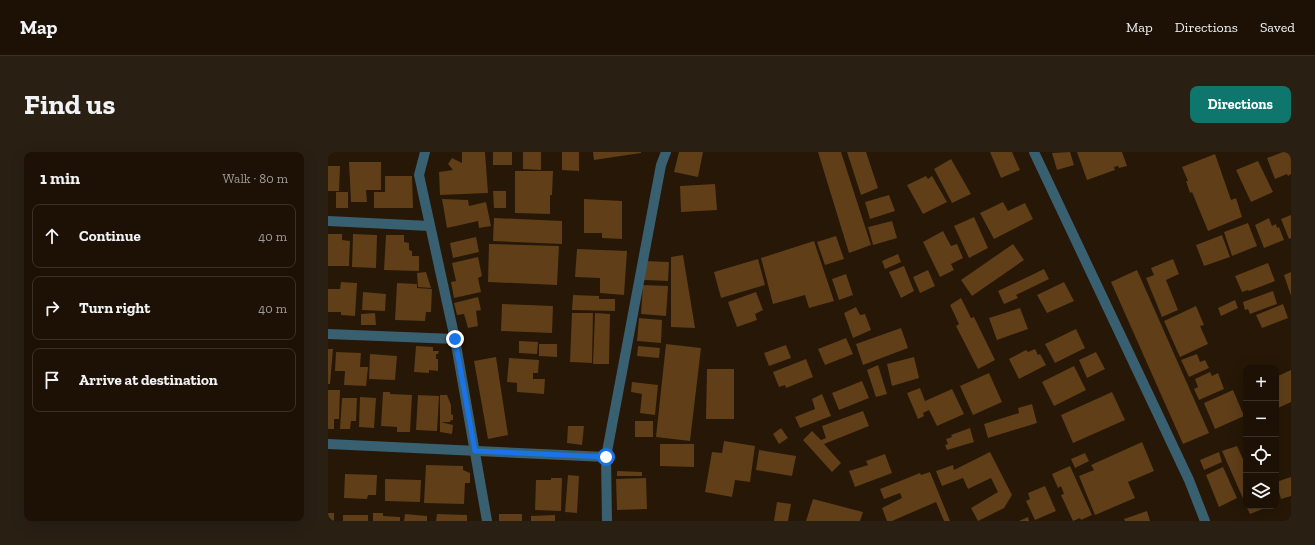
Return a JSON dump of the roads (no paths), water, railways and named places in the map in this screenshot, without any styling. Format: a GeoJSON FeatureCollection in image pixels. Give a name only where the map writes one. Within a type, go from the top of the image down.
{"type":"FeatureCollection","features":[{"type":"Feature","properties":{"kind":"street"},"geometry":{"type":"LineString","coordinates":[[425,152],[419,175],[455,339],[487,521]]}},
{"type":"Feature","properties":{"kind":"street"},"geometry":{"type":"LineString","coordinates":[[607,521],[606,457],[661,165],[666,152]]}},
{"type":"Feature","properties":{"kind":"street"},"geometry":{"type":"LineString","coordinates":[[1034,152],[1189,480],[1205,521]]}},
{"type":"Feature","properties":{"kind":"street"},"geometry":{"type":"LineString","coordinates":[[328,221],[430,226]]}},
{"type":"Feature","properties":{"kind":"street"},"geometry":{"type":"LineString","coordinates":[[328,334],[455,339]]}},
{"type":"Feature","properties":{"kind":"street"},"geometry":{"type":"LineString","coordinates":[[328,444],[606,457]]}}]}
